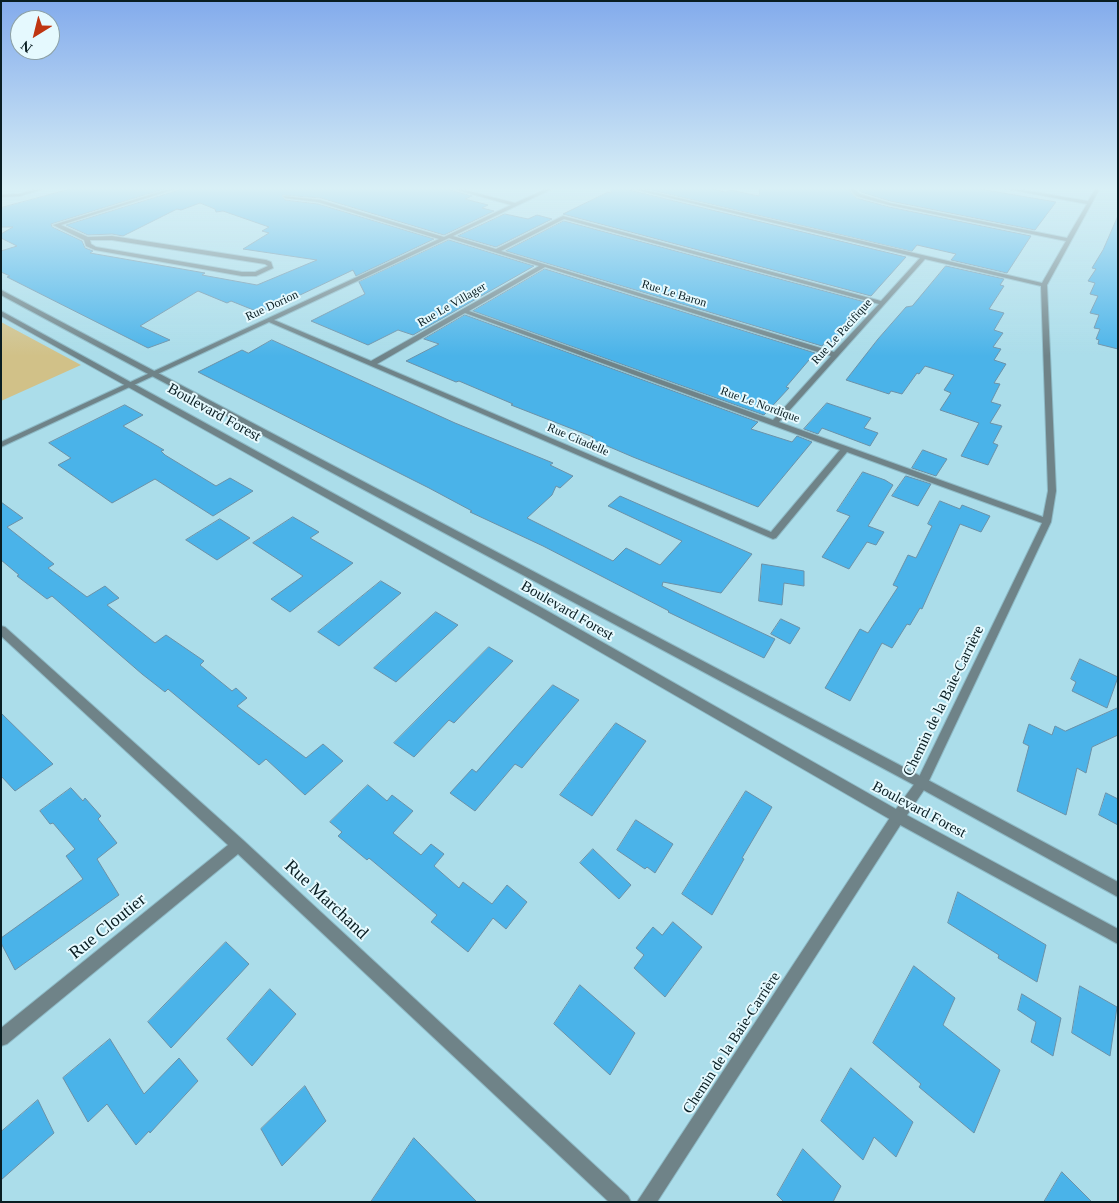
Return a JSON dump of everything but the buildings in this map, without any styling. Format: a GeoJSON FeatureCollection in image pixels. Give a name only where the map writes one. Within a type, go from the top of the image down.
{"type":"FeatureCollection","features":[{"type":"Feature","properties":{"kind":"street"},"geometry":{"type":"LineString","coordinates":[[88,244],[95,248],[242,274],[256,274],[271,267],[266,262],[155,244]]}},
{"type":"Feature","properties":{"kind":"street","name":"Rue Dorion"},"geometry":{"type":"LineString","coordinates":[[1,445],[431,244]]}},
{"type":"Feature","properties":{"kind":"street","name":"Rue Le Baron"},"geometry":{"type":"LineString","coordinates":[[471,244],[836,355]]}},
{"type":"Feature","properties":{"kind":"street"},"geometry":{"type":"LineString","coordinates":[[496,251],[510,244]]}},
{"type":"Feature","properties":{"kind":"street"},"geometry":{"type":"LineString","coordinates":[[664,244],[883,303]]}},
{"type":"Feature","properties":{"kind":"street"},"geometry":{"type":"LineString","coordinates":[[874,244],[1044,285],[1066,244]]}},
{"type":"Feature","properties":{"kind":"street","name":"Rue Le Pacifique"},"geometry":{"type":"LineString","coordinates":[[775,422],[925,256]]}},
{"type":"Feature","properties":{"kind":"street","name":"Rue Le Villager"},"geometry":{"type":"LineString","coordinates":[[371,364],[543,266]]}},
{"type":"Feature","properties":{"kind":"street","name":"Chemin de la Baie-Carrière"},"geometry":{"type":"LineString","coordinates":[[646,1202],[922,783],[1047,522],[1052,491],[1044,285]]}},
{"type":"Feature","properties":{"kind":"street","name":"Boulevard Forest"},"geometry":{"type":"LineString","coordinates":[[1,292],[922,783],[1118,890]]}},
{"type":"Feature","properties":{"kind":"street","name":"Rue Le Nordique"},"geometry":{"type":"LineString","coordinates":[[464,311],[1047,522]]}},
{"type":"Feature","properties":{"kind":"street","name":"Boulevard Forest"},"geometry":{"type":"LineString","coordinates":[[1,312],[540,612],[898,817],[1118,937]]}},
{"type":"Feature","properties":{"kind":"street","name":"Rue Citadelle"},"geometry":{"type":"LineString","coordinates":[[268,320],[773,536],[846,448]]}},
{"type":"Feature","properties":{"kind":"street","name":"Rue Marchand"},"geometry":{"type":"LineString","coordinates":[[1,630],[238,845],[622,1202]]}},
{"type":"Feature","properties":{"kind":"street","name":"Rue Cloutier"},"geometry":{"type":"LineString","coordinates":[[1,1038],[238,845]]}},
{"type":"Feature","properties":{"kind":"shaded area"},"geometry":{"type":"Polygon","coordinates":[[[1,322],[81,365],[1,401],[1,322]]]}}]}
